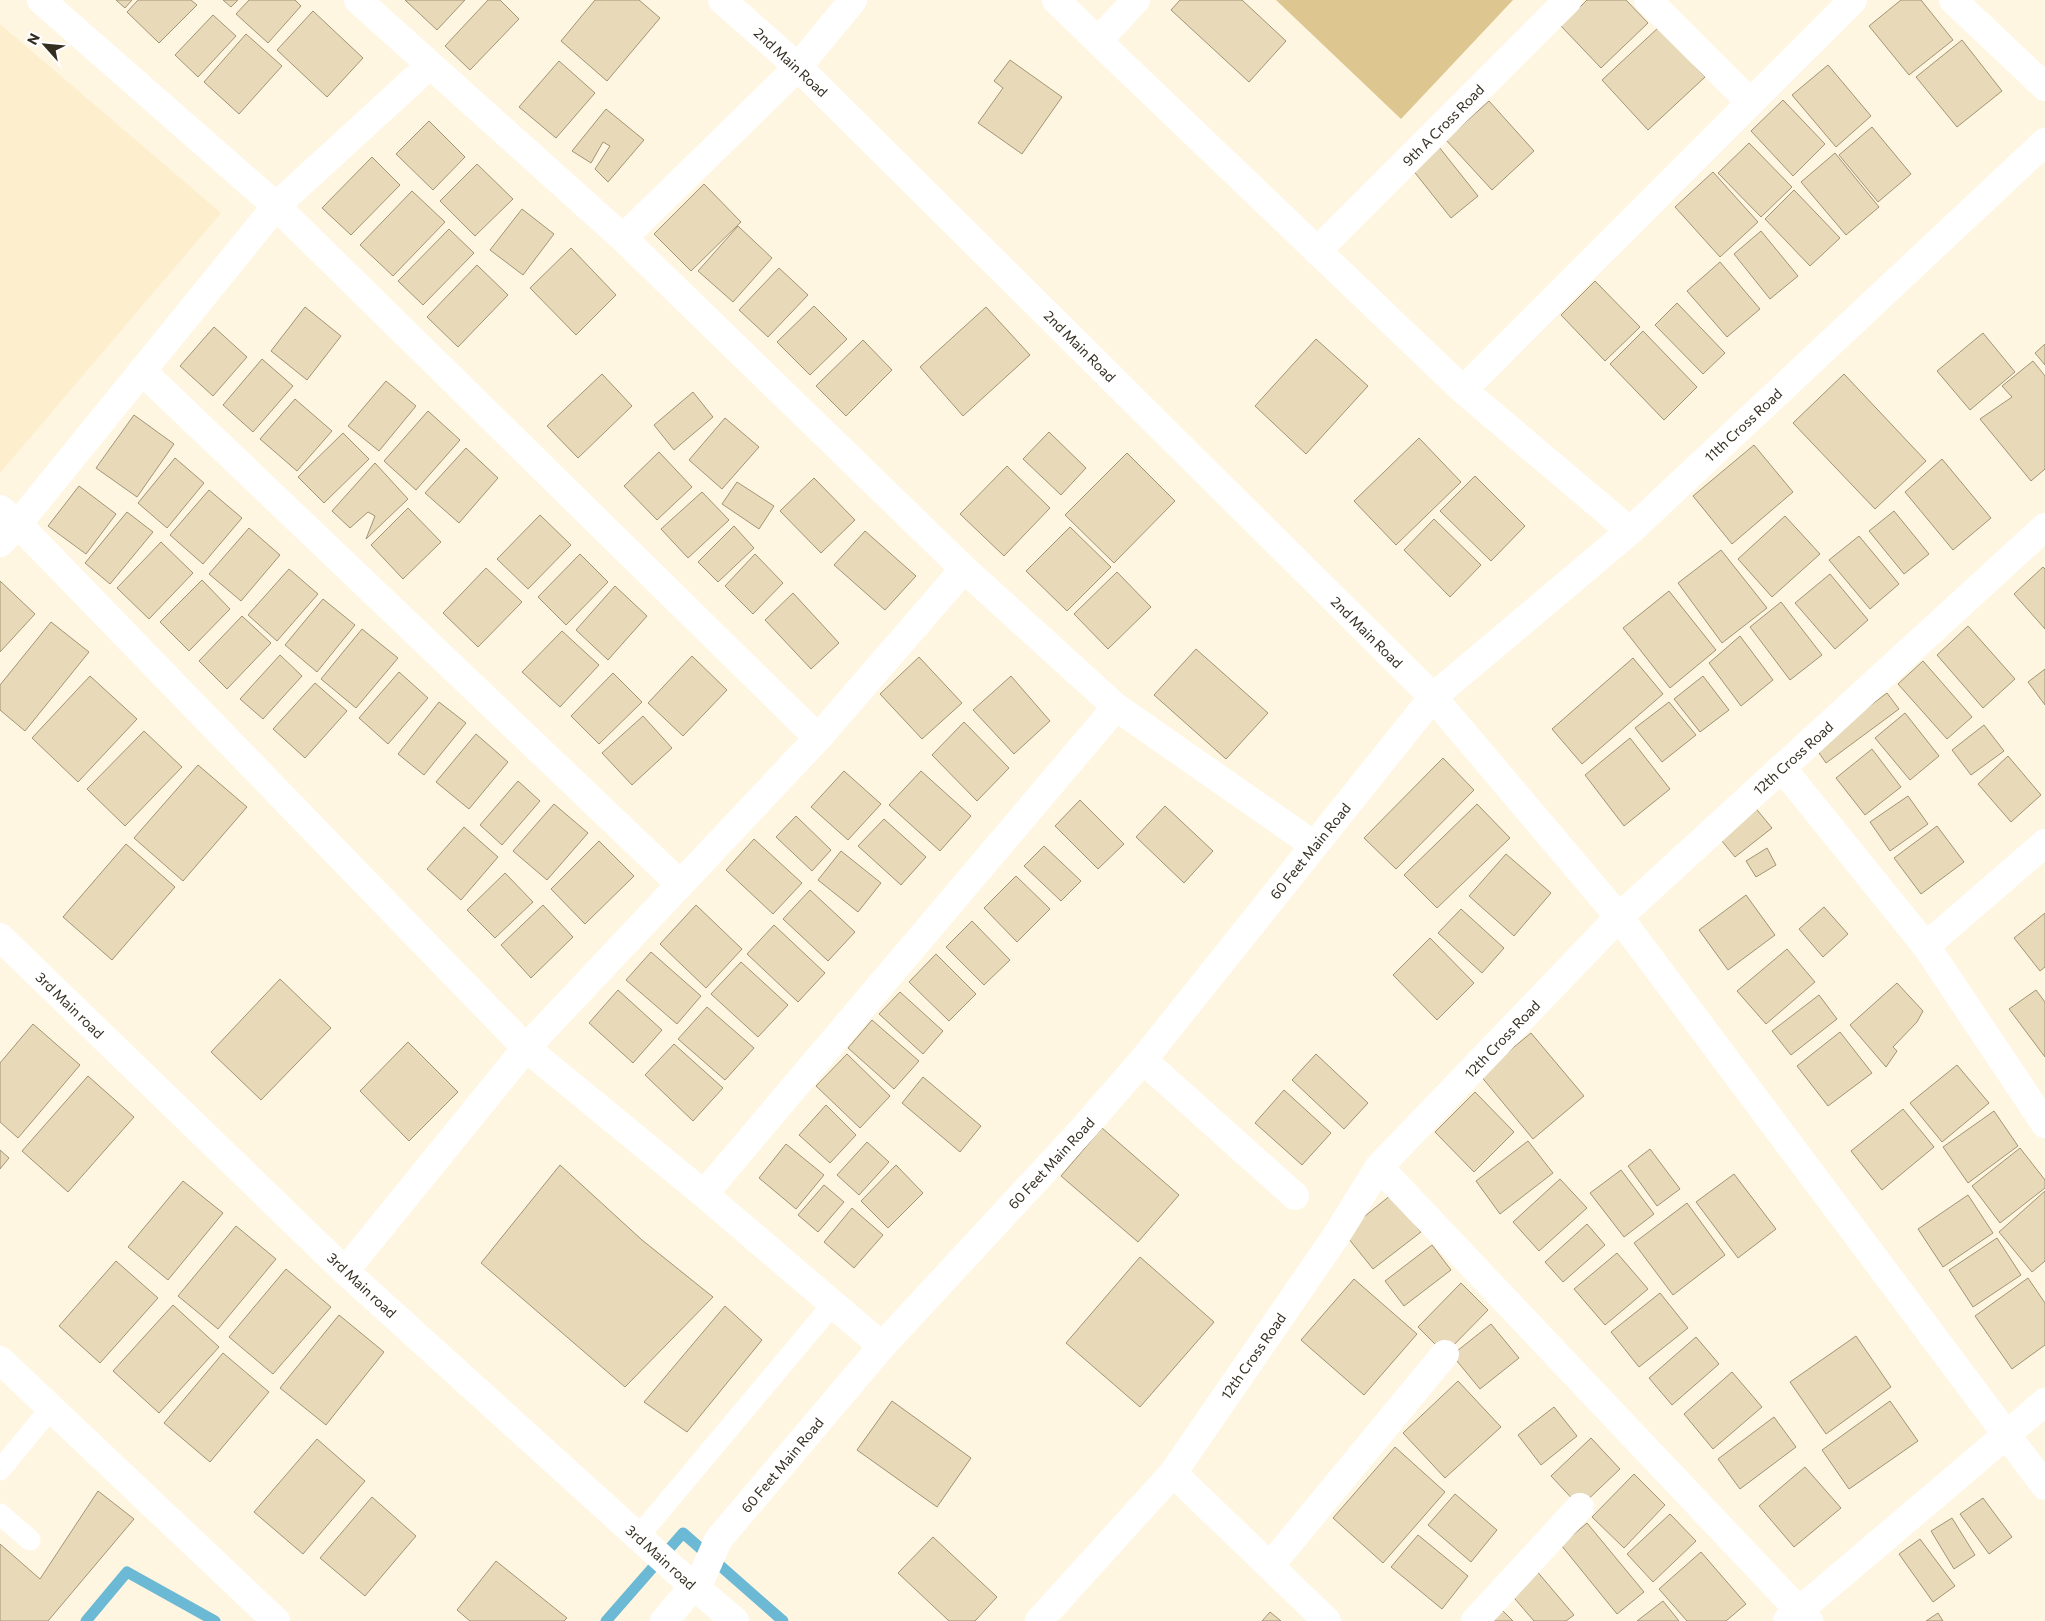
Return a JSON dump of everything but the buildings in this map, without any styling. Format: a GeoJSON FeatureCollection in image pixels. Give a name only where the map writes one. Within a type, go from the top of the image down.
{"type":"FeatureCollection","features":[{"type":"Feature","properties":{"kind":"street"},"geometry":{"type":"LineString","coordinates":[[42,0],[276,206],[818,738]]}},
{"type":"Feature","properties":{"kind":"street"},"geometry":{"type":"LineString","coordinates":[[358,0],[429,66],[623,238],[964,568],[1116,707],[1314,845]]}},
{"type":"Feature","properties":{"kind":"street","name":"2nd Main Road"},"geometry":{"type":"LineString","coordinates":[[722,0],[798,67],[1433,697],[1619,917],[2045,1486]]}},
{"type":"Feature","properties":{"kind":"street"},"geometry":{"type":"LineString","coordinates":[[623,238],[798,67],[853,0]]}},
{"type":"Feature","properties":{"kind":"street"},"geometry":{"type":"LineString","coordinates":[[1056,0],[1463,390],[1630,531]]}},
{"type":"Feature","properties":{"kind":"street"},"geometry":{"type":"LineString","coordinates":[[1098,41],[1136,0]]}},
{"type":"Feature","properties":{"kind":"street","name":"9th A Cross Road"},"geometry":{"type":"LineString","coordinates":[[1317,251],[1568,0]]}},
{"type":"Feature","properties":{"kind":"street"},"geometry":{"type":"LineString","coordinates":[[1648,0],[1750,102]]}},
{"type":"Feature","properties":{"kind":"street"},"geometry":{"type":"LineString","coordinates":[[1463,390],[1853,0]]}},
{"type":"Feature","properties":{"kind":"street"},"geometry":{"type":"LineString","coordinates":[[1952,0],[2045,87]]}},
{"type":"Feature","properties":{"kind":"street"},"geometry":{"type":"LineString","coordinates":[[0,543],[9,516],[142,371],[276,206],[429,66]]}},
{"type":"Feature","properties":{"kind":"street","name":"11th Cross Road"},"geometry":{"type":"LineString","coordinates":[[1433,697],[1630,531],[2045,142]]}},
{"type":"Feature","properties":{"kind":"street"},"geometry":{"type":"LineString","coordinates":[[142,371],[680,884]]}},
{"type":"Feature","properties":{"kind":"street"},"geometry":{"type":"LineString","coordinates":[[9,516],[526,1048],[704,1194],[882,1346]]}},
{"type":"Feature","properties":{"kind":"street","name":"12th Cross Road"},"geometry":{"type":"LineString","coordinates":[[1039,1621],[1173,1473],[1336,1236],[1379,1168],[1619,917],[2045,528]]}},
{"type":"Feature","properties":{"kind":"street"},"geometry":{"type":"LineString","coordinates":[[345,1271],[526,1048],[818,738],[964,568]]}},
{"type":"Feature","properties":{"kind":"street","name":"60 Feet Main Road"},"geometry":{"type":"LineString","coordinates":[[664,1621],[690,1577],[718,1540],[882,1346],[1083,1129],[1143,1060],[1433,697]]}},
{"type":"Feature","properties":{"kind":"street"},"geometry":{"type":"LineString","coordinates":[[704,1194],[1116,707]]}},
{"type":"Feature","properties":{"kind":"street"},"geometry":{"type":"LineString","coordinates":[[1782,768],[1926,946],[2045,1124]]}},
{"type":"Feature","properties":{"kind":"street"},"geometry":{"type":"LineString","coordinates":[[1926,946],[2045,843]]}},
{"type":"Feature","properties":{"kind":"street","name":"3rd Main road"},"geometry":{"type":"LineString","coordinates":[[2,944],[345,1271],[643,1541],[690,1577],[735,1621]]}},
{"type":"Feature","properties":{"kind":"street"},"geometry":{"type":"LineString","coordinates":[[1143,1060],[1295,1196]]}},
{"type":"Feature","properties":{"kind":"street"},"geometry":{"type":"LineString","coordinates":[[1379,1168],[1798,1617],[2045,1402]]}},
{"type":"Feature","properties":{"kind":"street"},"geometry":{"type":"LineString","coordinates":[[1270,1566],[1445,1354]]}},
{"type":"Feature","properties":{"kind":"street"},"geometry":{"type":"LineString","coordinates":[[0,1360],[276,1621]]}},
{"type":"Feature","properties":{"kind":"street"},"geometry":{"type":"LineString","coordinates":[[1173,1473],[1327,1621]]}},
{"type":"Feature","properties":{"kind":"street"},"geometry":{"type":"LineString","coordinates":[[1475,1621],[1580,1507]]}},
{"type":"Feature","properties":{"kind":"lane"},"geometry":{"type":"LineString","coordinates":[[643,1541],[833,1304]]}},
{"type":"Feature","properties":{"kind":"lane"},"geometry":{"type":"LineString","coordinates":[[0,1470],[51,1408]]}},
{"type":"Feature","properties":{"kind":"lane"},"geometry":{"type":"LineString","coordinates":[[0,1514],[30,1540]]}},
{"type":"Feature","properties":{"kind":"shaded area"},"geometry":{"type":"Polygon","coordinates":[[[1276,0],[1513,0],[1401,119],[1276,0]]]}},
{"type":"Feature","properties":{"kind":"shaded area"},"geometry":{"type":"Polygon","coordinates":[[[0,24],[221,213],[0,473],[0,24]]]}},
{"type":"Feature","properties":{"kind":"waterway"},"geometry":{"type":"LineString","coordinates":[[606,1621],[683,1533],[783,1621]]}},
{"type":"Feature","properties":{"kind":"waterway"},"geometry":{"type":"LineString","coordinates":[[86,1621],[127,1572],[215,1621]]}}]}
